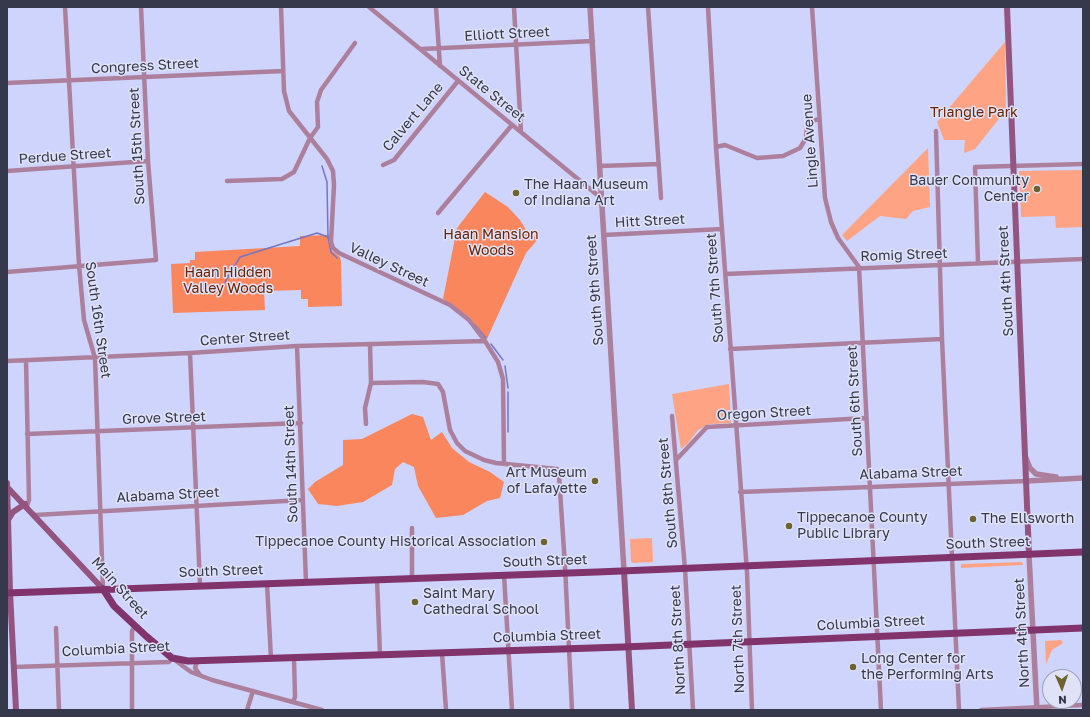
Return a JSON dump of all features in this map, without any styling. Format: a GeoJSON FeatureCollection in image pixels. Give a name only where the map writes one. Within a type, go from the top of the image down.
{"type":"FeatureCollection","features":[{"type":"Feature","properties":{"kind":"main road","name":"South 4th Street"},"geometry":{"type":"LineString","coordinates":[[1007,7],[1016,262],[1026,457],[1029,555]]}},
{"type":"Feature","properties":{"kind":"main road"},"geometry":{"type":"LineString","coordinates":[[7,483],[8,592],[16,707]]}},
{"type":"Feature","properties":{"kind":"main road","name":"Main Street"},"geometry":{"type":"LineString","coordinates":[[7,487],[26,505],[102,589],[114,606],[172,658]]}},
{"type":"Feature","properties":{"kind":"main road"},"geometry":{"type":"LineString","coordinates":[[7,517],[26,505]]}},
{"type":"Feature","properties":{"kind":"main road","name":"South Street"},"geometry":{"type":"LineString","coordinates":[[8,592],[685,569],[1083,552]]}},
{"type":"Feature","properties":{"kind":"main road"},"geometry":{"type":"LineString","coordinates":[[624,571],[632,710]]}},
{"type":"Feature","properties":{"kind":"main road","name":"Columbia Street"},"geometry":{"type":"LineString","coordinates":[[172,658],[197,662],[1083,628]]}},
{"type":"Feature","properties":{"kind":"street","name":"South 16th Street"},"geometry":{"type":"LineString","coordinates":[[65,7],[79,265],[84,320],[95,358],[101,510],[102,589]]}},
{"type":"Feature","properties":{"kind":"street","name":"South 15th Street"},"geometry":{"type":"LineString","coordinates":[[79,265],[156,260],[148,161],[141,7]]}},
{"type":"Feature","properties":{"kind":"street"},"geometry":{"type":"LineString","coordinates":[[281,7],[283,71]]}},
{"type":"Feature","properties":{"kind":"street","name":"State Street"},"geometry":{"type":"LineString","coordinates":[[369,7],[422,49],[458,81],[601,198]]}},
{"type":"Feature","properties":{"kind":"street"},"geometry":{"type":"LineString","coordinates":[[436,7],[440,66]]}},
{"type":"Feature","properties":{"kind":"street"},"geometry":{"type":"LineString","coordinates":[[514,7],[521,132]]}},
{"type":"Feature","properties":{"kind":"street","name":"South 9th Street"},"geometry":{"type":"LineString","coordinates":[[590,7],[624,571]]}},
{"type":"Feature","properties":{"kind":"street"},"geometry":{"type":"LineString","coordinates":[[648,7],[661,198]]}},
{"type":"Feature","properties":{"kind":"street","name":"South 7th Street"},"geometry":{"type":"LineString","coordinates":[[708,7],[716,147],[746,566]]}},
{"type":"Feature","properties":{"kind":"street","name":"Lingle Avenue"},"geometry":{"type":"LineString","coordinates":[[812,7],[825,198],[831,222],[838,238],[858,266]]}},
{"type":"Feature","properties":{"kind":"street","name":"Elliott Street"},"geometry":{"type":"LineString","coordinates":[[422,49],[593,41]]}},
{"type":"Feature","properties":{"kind":"street"},"geometry":{"type":"LineString","coordinates":[[227,181],[282,179],[294,172],[310,138],[318,127],[317,102],[321,90],[355,43]]}},
{"type":"Feature","properties":{"kind":"street","name":"Congress Street"},"geometry":{"type":"LineString","coordinates":[[7,83],[283,71]]}},
{"type":"Feature","properties":{"kind":"street","name":"Valley Street"},"geometry":{"type":"LineString","coordinates":[[283,71],[284,91],[289,111],[327,159],[333,172],[334,185],[331,242],[334,248],[339,253],[450,305],[469,320],[485,341],[498,362],[503,379],[504,464]]}},
{"type":"Feature","properties":{"kind":"street","name":"Calvert Lane"},"geometry":{"type":"LineString","coordinates":[[383,165],[394,160],[458,81]]}},
{"type":"Feature","properties":{"kind":"street"},"geometry":{"type":"LineString","coordinates":[[716,147],[725,145],[757,158],[783,156],[800,148],[806,138],[807,128],[812,121],[819,119]]}},
{"type":"Feature","properties":{"kind":"street"},"geometry":{"type":"LineString","coordinates":[[438,213],[512,125]]}},
{"type":"Feature","properties":{"kind":"street"},"geometry":{"type":"LineString","coordinates":[[936,132],[942,339],[959,710]]}},
{"type":"Feature","properties":{"kind":"street","name":"Perdue Street"},"geometry":{"type":"LineString","coordinates":[[7,171],[67,168],[73,165],[148,161]]}},
{"type":"Feature","properties":{"kind":"street"},"geometry":{"type":"LineString","coordinates":[[600,166],[659,164]]}},
{"type":"Feature","properties":{"kind":"street"},"geometry":{"type":"LineString","coordinates":[[978,263],[975,167],[1083,164]]}},
{"type":"Feature","properties":{"kind":"street","name":"Hitt Street"},"geometry":{"type":"LineString","coordinates":[[604,235],[722,229]]}},
{"type":"Feature","properties":{"kind":"street","name":"Romig Street"},"geometry":{"type":"LineString","coordinates":[[726,274],[858,266],[940,265],[1083,259]]}},
{"type":"Feature","properties":{"kind":"street"},"geometry":{"type":"LineString","coordinates":[[7,272],[79,265]]}},
{"type":"Feature","properties":{"kind":"street","name":"South 6th Street"},"geometry":{"type":"LineString","coordinates":[[858,266],[864,344],[866,418],[881,710]]}},
{"type":"Feature","properties":{"kind":"street"},"geometry":{"type":"LineString","coordinates":[[730,350],[942,339]]}},
{"type":"Feature","properties":{"kind":"street","name":"Center Street"},"geometry":{"type":"LineString","coordinates":[[7,361],[95,358],[297,346],[485,341]]}},
{"type":"Feature","properties":{"kind":"street"},"geometry":{"type":"LineString","coordinates":[[366,424],[365,408],[371,383],[370,344]]}},
{"type":"Feature","properties":{"kind":"street","name":"South 14th Street"},"geometry":{"type":"LineString","coordinates":[[297,346],[306,582]]}},
{"type":"Feature","properties":{"kind":"street"},"geometry":{"type":"LineString","coordinates":[[190,353],[200,585]]}},
{"type":"Feature","properties":{"kind":"street"},"geometry":{"type":"LineString","coordinates":[[26,360],[29,500],[26,505]]}},
{"type":"Feature","properties":{"kind":"street"},"geometry":{"type":"LineString","coordinates":[[371,383],[423,382],[438,384],[443,392],[450,430],[457,443],[465,451],[484,460],[504,464],[557,469],[559,475],[572,710]]}},
{"type":"Feature","properties":{"kind":"street","name":"South 8th Street"},"geometry":{"type":"LineString","coordinates":[[672,416],[685,569]]}},
{"type":"Feature","properties":{"kind":"street","name":"Oregon Street"},"geometry":{"type":"LineString","coordinates":[[676,460],[707,427],[866,418]]}},
{"type":"Feature","properties":{"kind":"street","name":"Grove Street"},"geometry":{"type":"LineString","coordinates":[[27,434],[194,429],[301,423]]}},
{"type":"Feature","properties":{"kind":"street"},"geometry":{"type":"LineString","coordinates":[[1026,457],[1030,468],[1036,474],[1060,479]]}},
{"type":"Feature","properties":{"kind":"street","name":"Alabama Street"},"geometry":{"type":"LineString","coordinates":[[740,492],[1083,478]]}},
{"type":"Feature","properties":{"kind":"street","name":"Alabama Street"},"geometry":{"type":"LineString","coordinates":[[35,515],[101,510],[197,507],[303,500]]}},
{"type":"Feature","properties":{"kind":"street"},"geometry":{"type":"LineString","coordinates":[[412,528],[412,578]]}},
{"type":"Feature","properties":{"kind":"street","name":"North 4th Street"},"geometry":{"type":"LineString","coordinates":[[1029,555],[1037,708]]}},
{"type":"Feature","properties":{"kind":"street","name":"North 7th Street"},"geometry":{"type":"LineString","coordinates":[[746,566],[752,710]]}},
{"type":"Feature","properties":{"kind":"street","name":"North 8th Street"},"geometry":{"type":"LineString","coordinates":[[685,569],[693,710]]}},
{"type":"Feature","properties":{"kind":"street"},"geometry":{"type":"LineString","coordinates":[[504,575],[512,710]]}},
{"type":"Feature","properties":{"kind":"street"},"geometry":{"type":"LineString","coordinates":[[377,579],[380,655]]}},
{"type":"Feature","properties":{"kind":"street"},"geometry":{"type":"LineString","coordinates":[[267,583],[271,659]]}},
{"type":"Feature","properties":{"kind":"street"},"geometry":{"type":"LineString","coordinates":[[132,710],[132,631],[135,626]]}},
{"type":"Feature","properties":{"kind":"street"},"geometry":{"type":"LineString","coordinates":[[56,628],[59,710]]}},
{"type":"Feature","properties":{"kind":"street"},"geometry":{"type":"LineString","coordinates":[[442,653],[446,710]]}},
{"type":"Feature","properties":{"kind":"street","name":"Columbia Street"},"geometry":{"type":"LineString","coordinates":[[14,667],[169,662],[172,658]]}},
{"type":"Feature","properties":{"kind":"street","name":"Main Street"},"geometry":{"type":"LineString","coordinates":[[172,658],[191,672],[252,691],[322,710]]}},
{"type":"Feature","properties":{"kind":"street"},"geometry":{"type":"LineString","coordinates":[[293,702],[295,696],[294,658]]}},
{"type":"Feature","properties":{"kind":"street"},"geometry":{"type":"LineString","coordinates":[[197,662],[195,668],[200,675]]}},
{"type":"Feature","properties":{"kind":"street"},"geometry":{"type":"LineString","coordinates":[[247,710],[252,691]]}},
{"type":"Feature","properties":{"kind":"street"},"geometry":{"type":"LineString","coordinates":[[981,710],[1083,705]]}},
{"type":"Feature","properties":{"kind":"green space","name":"Triangle Park"},"geometry":{"type":"Polygon","coordinates":[[[1005,42],[1006,110],[975,149],[964,153],[965,140],[944,140],[937,122],[1005,42]]]}},
{"type":"Feature","properties":{"kind":"green space","name":"Triangle Park"},"geometry":{"type":"Polygon","coordinates":[[[928,148],[930,207],[913,211],[906,219],[880,216],[847,241],[842,235],[928,148]]]}},
{"type":"Feature","properties":{"kind":"green space"},"geometry":{"type":"Polygon","coordinates":[[[1083,170],[1083,227],[1056,228],[1055,216],[1021,217],[1019,171],[1083,170]]]}},
{"type":"Feature","properties":{"kind":"green space","name":"Haan Mansion Woods"},"geometry":{"type":"Polygon","coordinates":[[[485,192],[508,207],[520,220],[526,230],[538,239],[526,253],[487,339],[469,317],[443,299],[457,228],[485,192]]]}},
{"type":"Feature","properties":{"kind":"green space","name":"Haan Hidden Valley Woods"},"geometry":{"type":"Polygon","coordinates":[[[329,235],[331,250],[340,257],[341,262],[342,306],[308,307],[308,299],[301,299],[301,290],[264,291],[265,310],[173,313],[171,264],[190,263],[190,260],[195,260],[195,252],[300,246],[300,236],[329,235]]]}},
{"type":"Feature","properties":{"kind":"green space"},"geometry":{"type":"Polygon","coordinates":[[[729,384],[731,423],[709,424],[698,430],[688,443],[681,449],[672,394],[729,384]]]}},
{"type":"Feature","properties":{"kind":"green space"},"geometry":{"type":"Polygon","coordinates":[[[412,414],[423,417],[431,440],[442,432],[452,448],[469,462],[490,472],[504,482],[500,498],[487,501],[463,515],[436,518],[418,486],[414,467],[403,462],[395,469],[392,485],[363,502],[337,506],[318,504],[308,489],[315,482],[343,465],[343,440],[362,439],[412,414]]]}},
{"type":"Feature","properties":{"kind":"green space"},"geometry":{"type":"Polygon","coordinates":[[[652,538],[653,562],[633,563],[631,561],[630,539],[652,538]]]}},
{"type":"Feature","properties":{"kind":"green space"},"geometry":{"type":"Polygon","coordinates":[[[1022,562],[1023,565],[961,568],[961,564],[1022,562]]]}},
{"type":"Feature","properties":{"kind":"green space"},"geometry":{"type":"Polygon","coordinates":[[[1061,640],[1063,643],[1052,650],[1046,664],[1045,641],[1061,640]]]}},
{"type":"Feature","properties":{"kind":"waterway"},"geometry":{"type":"LineString","coordinates":[[322,166],[327,182],[328,237]]}},
{"type":"Feature","properties":{"kind":"waterway"},"geometry":{"type":"LineString","coordinates":[[225,282],[240,257],[317,233],[328,237],[331,252],[337,258]]}},
{"type":"Feature","properties":{"kind":"waterway"},"geometry":{"type":"LineString","coordinates":[[475,325],[486,338]]}},
{"type":"Feature","properties":{"kind":"waterway"},"geometry":{"type":"LineString","coordinates":[[491,344],[503,360]]}},
{"type":"Feature","properties":{"kind":"waterway"},"geometry":{"type":"LineString","coordinates":[[505,366],[508,388]]}},
{"type":"Feature","properties":{"kind":"waterway"},"geometry":{"type":"LineString","coordinates":[[508,392],[508,432]]}},
{"type":"Feature","properties":{"kind":"place","name":"Bauer Community Center"},"geometry":{"type":"Point","coordinates":[1037,189]}},
{"type":"Feature","properties":{"kind":"place","name":"The Haan Museum of Indiana Art"},"geometry":{"type":"Point","coordinates":[516,193]}},
{"type":"Feature","properties":{"kind":"place","name":"Art Museum of Lafayette"},"geometry":{"type":"Point","coordinates":[595,481]}},
{"type":"Feature","properties":{"kind":"place","name":"The Ellsworth"},"geometry":{"type":"Point","coordinates":[973,519]}},
{"type":"Feature","properties":{"kind":"place","name":"Tippecanoe County Public Library"},"geometry":{"type":"Point","coordinates":[789,526]}},
{"type":"Feature","properties":{"kind":"place","name":"Tippecanoe County Historical Association"},"geometry":{"type":"Point","coordinates":[544,542]}},
{"type":"Feature","properties":{"kind":"place","name":"Saint Mary Cathedral School"},"geometry":{"type":"Point","coordinates":[415,602]}},
{"type":"Feature","properties":{"kind":"place","name":"Long Center for the Performing Arts"},"geometry":{"type":"Point","coordinates":[853,667]}}]}
